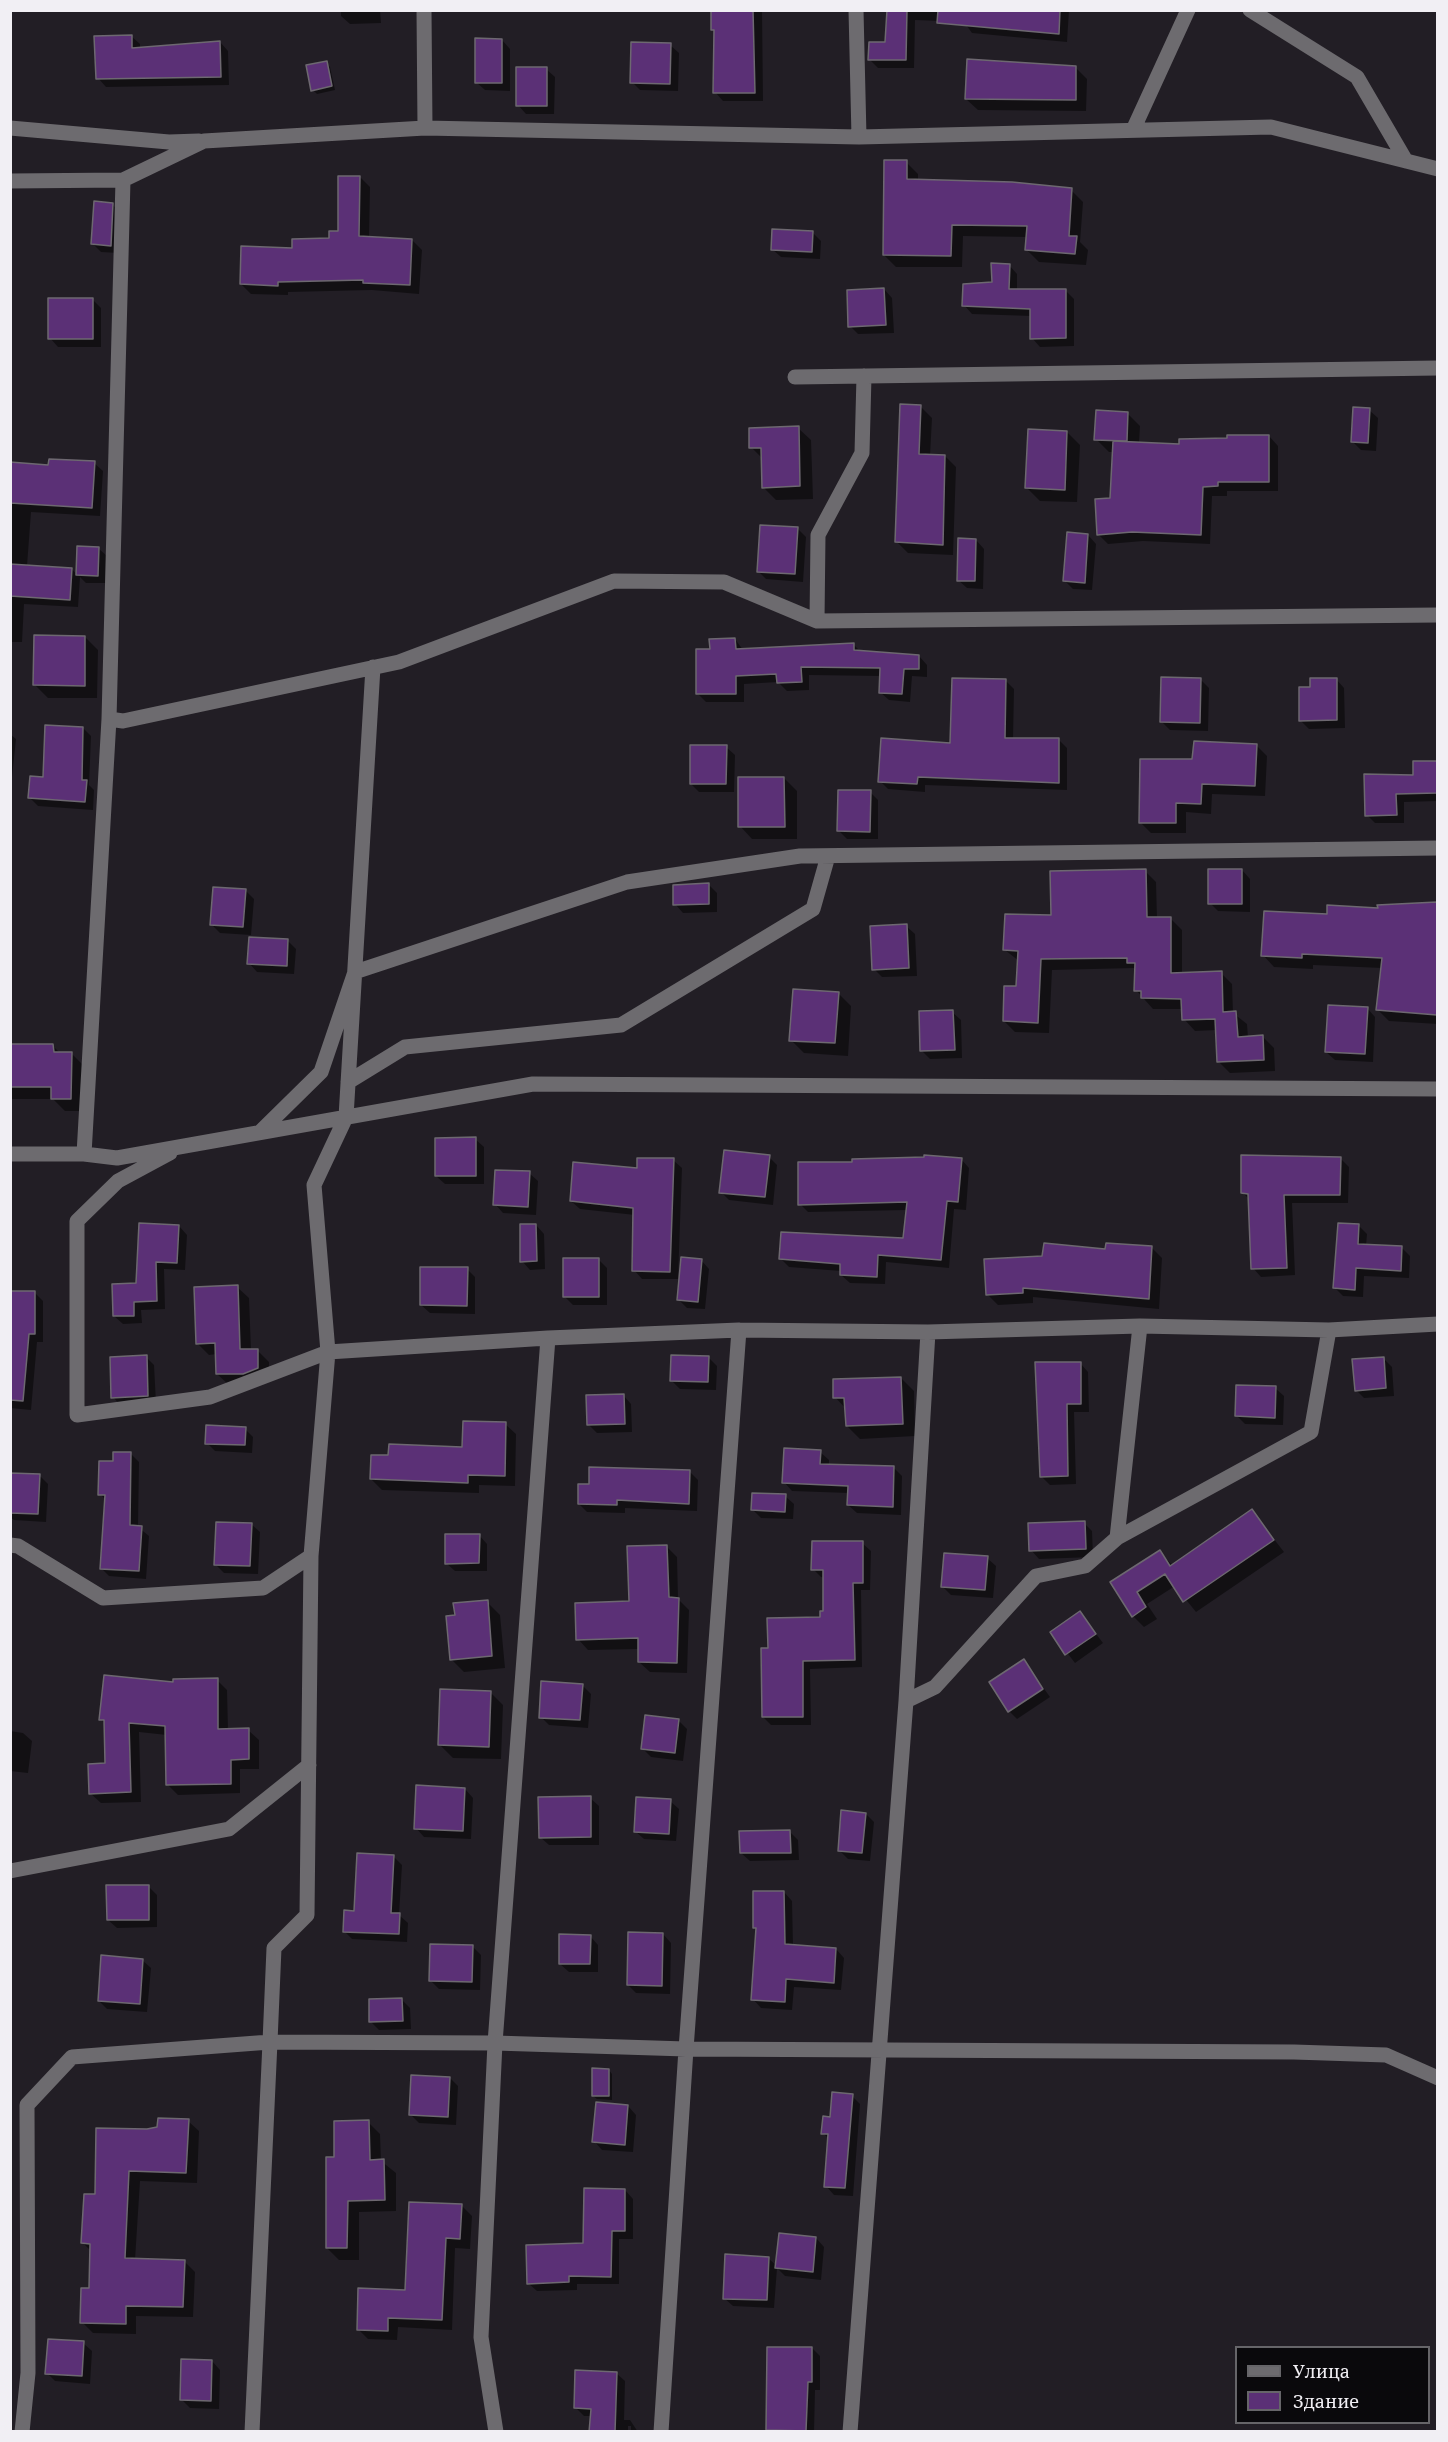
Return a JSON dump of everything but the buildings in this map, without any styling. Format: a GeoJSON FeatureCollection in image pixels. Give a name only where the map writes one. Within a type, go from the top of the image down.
{"type":"FeatureCollection","features":[{"type":"Feature","properties":{"kind":"street"},"geometry":{"type":"LineString","coordinates":[[424,10],[425,128]]}},
{"type":"Feature","properties":{"kind":"street"},"geometry":{"type":"LineString","coordinates":[[856,10],[859,136]]}},
{"type":"Feature","properties":{"kind":"street"},"geometry":{"type":"LineString","coordinates":[[1133,130],[1188,10]]}},
{"type":"Feature","properties":{"kind":"street"},"geometry":{"type":"LineString","coordinates":[[1250,10],[1357,77],[1406,161]]}},
{"type":"Feature","properties":{"kind":"street"},"geometry":{"type":"LineString","coordinates":[[10,128],[169,142],[425,128],[859,136],[1271,127],[1437,169]]}},
{"type":"Feature","properties":{"kind":"street"},"geometry":{"type":"LineString","coordinates":[[10,181],[123,180],[204,141]]}},
{"type":"Feature","properties":{"kind":"street"},"geometry":{"type":"LineString","coordinates":[[84,1154],[109,719],[123,180]]}},
{"type":"Feature","properties":{"kind":"street"},"geometry":{"type":"LineString","coordinates":[[795,377],[1437,368]]}},
{"type":"Feature","properties":{"kind":"street"},"geometry":{"type":"LineString","coordinates":[[817,621],[818,535],[862,453],[864,376]]}},
{"type":"Feature","properties":{"kind":"street"},"geometry":{"type":"LineString","coordinates":[[109,719],[123,722],[399,662],[614,581],[724,582],[817,621],[1437,615]]}},
{"type":"Feature","properties":{"kind":"street"},"geometry":{"type":"LineString","coordinates":[[252,2432],[274,1948],[307,1914],[311,1556],[328,1352],[314,1185],[346,1117],[373,667]]}},
{"type":"Feature","properties":{"kind":"street"},"geometry":{"type":"LineString","coordinates":[[355,972],[627,882],[800,856],[1437,848]]}},
{"type":"Feature","properties":{"kind":"street"},"geometry":{"type":"LineString","coordinates":[[348,1082],[405,1047],[621,1025],[813,909],[828,856]]}},
{"type":"Feature","properties":{"kind":"street"},"geometry":{"type":"LineString","coordinates":[[261,1132],[321,1072],[355,972]]}},
{"type":"Feature","properties":{"kind":"street"},"geometry":{"type":"LineString","coordinates":[[10,1154],[84,1154],[117,1158],[534,1084],[1437,1089]]}},
{"type":"Feature","properties":{"kind":"street"},"geometry":{"type":"LineString","coordinates":[[185,1146],[118,1180],[77,1221],[77,1415],[210,1397],[328,1352],[548,1338],[739,1330],[928,1332],[1140,1326],[1329,1330],[1437,1324]]}},
{"type":"Feature","properties":{"kind":"street"},"geometry":{"type":"LineString","coordinates":[[1118,1538],[1140,1326]]}},
{"type":"Feature","properties":{"kind":"street"},"geometry":{"type":"LineString","coordinates":[[661,2432],[686,2049],[739,1330]]}},
{"type":"Feature","properties":{"kind":"street"},"geometry":{"type":"LineString","coordinates":[[906,1701],[935,1687],[1036,1576],[1085,1566],[1118,1538],[1311,1432],[1329,1330]]}},
{"type":"Feature","properties":{"kind":"street"},"geometry":{"type":"LineString","coordinates":[[850,2432],[906,1701],[928,1332]]}},
{"type":"Feature","properties":{"kind":"street"},"geometry":{"type":"LineString","coordinates":[[496,2432],[481,2337],[495,2043],[548,1338]]}},
{"type":"Feature","properties":{"kind":"street"},"geometry":{"type":"LineString","coordinates":[[10,1545],[18,1546],[103,1598],[263,1588],[311,1556]]}},
{"type":"Feature","properties":{"kind":"street"},"geometry":{"type":"LineString","coordinates":[[10,1871],[229,1829],[309,1765]]}},
{"type":"Feature","properties":{"kind":"street"},"geometry":{"type":"LineString","coordinates":[[22,2432],[28,2373],[27,2105],[72,2057],[270,2042],[495,2043],[879,2052],[1294,2052],[1386,2055],[1437,2078]]}}]}
